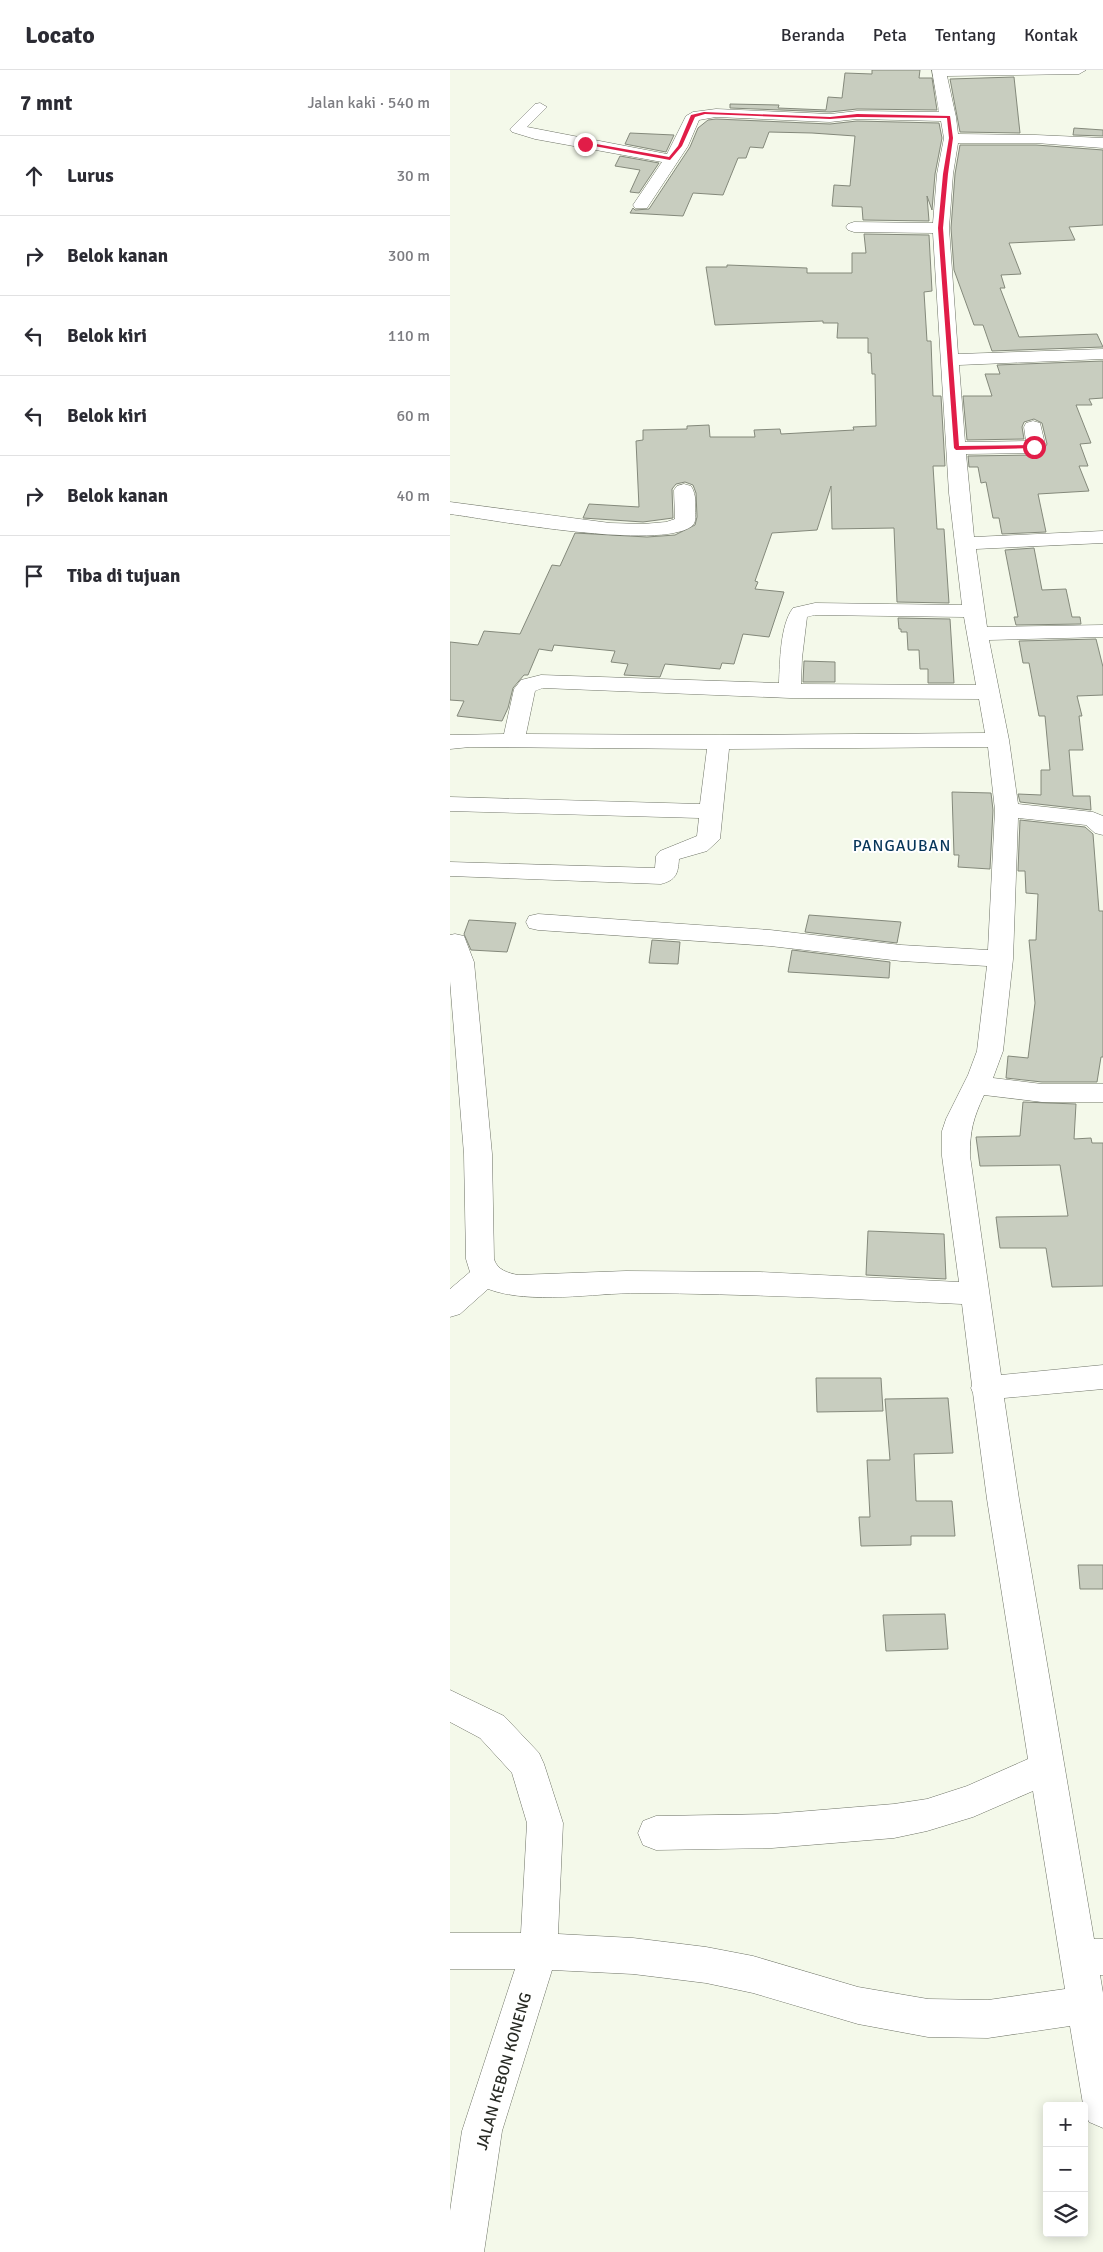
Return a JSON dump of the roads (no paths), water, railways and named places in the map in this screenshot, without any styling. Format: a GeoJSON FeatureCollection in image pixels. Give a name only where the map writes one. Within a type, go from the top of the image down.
{"type":"FeatureCollection","features":[{"type":"Feature","properties":{"kind":"street"},"geometry":{"type":"LineString","coordinates":[[1079,70],[939,71],[950,127],[941,228],[959,493],[976,623],[998,740],[1007,810],[1000,959],[990,1051],[976,1085],[959,1118],[956,1131],[956,1156],[986,1388],[1048,1768],[1090,1957],[1086,2004],[1103,2108]]}},
{"type":"Feature","properties":{"kind":"street"},"geometry":{"type":"LineString","coordinates":[[540,107],[517,127],[518,130],[670,159]]}},
{"type":"Feature","properties":{"kind":"street"},"geometry":{"type":"LineString","coordinates":[[641,205],[680,146],[693,116],[704,113],[830,118],[857,116],[1036,139],[1103,143]]}},
{"type":"Feature","properties":{"kind":"street"},"geometry":{"type":"LineString","coordinates":[[854,227],[941,228]]}},
{"type":"Feature","properties":{"kind":"street"},"geometry":{"type":"LineString","coordinates":[[951,360],[1103,354]]}},
{"type":"Feature","properties":{"kind":"street"},"geometry":{"type":"LineString","coordinates":[[956,448],[1034,447],[1036,444],[1033,427]]}},
{"type":"Feature","properties":{"kind":"street"},"geometry":{"type":"LineString","coordinates":[[450,508],[479,510],[563,524],[638,530],[666,530],[685,522],[686,502],[684,490]]}},
{"type":"Feature","properties":{"kind":"street"},"geometry":{"type":"LineString","coordinates":[[967,543],[1103,537]]}},
{"type":"Feature","properties":{"kind":"street"},"geometry":{"type":"LineString","coordinates":[[790,690],[791,658],[798,616],[800,612],[815,609],[976,623],[1103,631]]}},
{"type":"Feature","properties":{"kind":"street"},"geometry":{"type":"LineString","coordinates":[[514,740],[525,689],[529,685],[541,682],[790,690],[988,692]]}},
{"type":"Feature","properties":{"kind":"street"},"geometry":{"type":"LineString","coordinates":[[450,742],[458,740],[719,742],[998,740]]}},
{"type":"Feature","properties":{"kind":"street"},"geometry":{"type":"LineString","coordinates":[[450,870],[658,878],[666,872],[668,856],[676,852],[695,849],[708,839],[719,742]]}},
{"type":"Feature","properties":{"kind":"street"},"geometry":{"type":"LineString","coordinates":[[450,804],[710,811]]}},
{"type":"Feature","properties":{"kind":"street"},"geometry":{"type":"LineString","coordinates":[[1007,810],[1093,819],[1103,828]]}},
{"type":"Feature","properties":{"kind":"street"},"geometry":{"type":"LineString","coordinates":[[538,922],[761,937],[901,953],[1000,959]]}},
{"type":"Feature","properties":{"kind":"street"},"geometry":{"type":"LineString","coordinates":[[455,942],[461,962],[478,1154],[480,1259],[482,1268],[487,1274],[499,1282],[518,1286],[626,1282],[760,1283],[975,1294]]}},
{"type":"Feature","properties":{"kind":"street"},"geometry":{"type":"LineString","coordinates":[[976,1085],[1042,1092],[1103,1093]]}},
{"type":"Feature","properties":{"kind":"street"},"geometry":{"type":"LineString","coordinates":[[450,1306],[487,1274]]}},
{"type":"Feature","properties":{"kind":"street"},"geometry":{"type":"LineString","coordinates":[[986,1388],[1103,1377]]}},
{"type":"Feature","properties":{"kind":"street","name":"JALAN KEBON KONENG"},"geometry":{"type":"LineString","coordinates":[[450,1706],[492,1727],[527,1764],[545,1823],[539,1951],[461,2197],[464,2252]]}},
{"type":"Feature","properties":{"kind":"street"},"geometry":{"type":"LineString","coordinates":[[656,1833],[772,1831],[894,1821],[927,1815],[973,1801],[1048,1768]]}},
{"type":"Feature","properties":{"kind":"street"},"geometry":{"type":"LineString","coordinates":[[450,1950],[539,1951],[670,1960],[740,1972],[838,2000],[928,2018],[964,2020],[1002,2018],[1086,2004]]}},
{"type":"Feature","properties":{"kind":"district","name":"PANGAUBAN"},"geometry":{"type":"Point","coordinates":[902,845]}}]}
